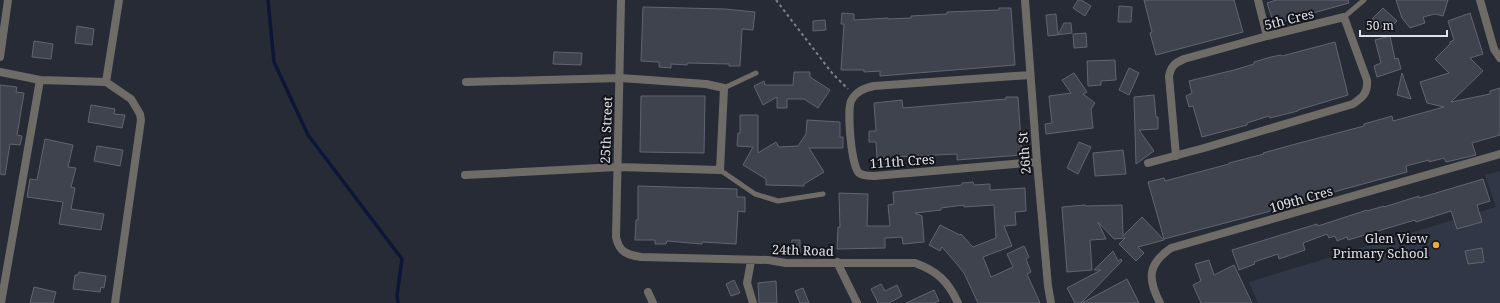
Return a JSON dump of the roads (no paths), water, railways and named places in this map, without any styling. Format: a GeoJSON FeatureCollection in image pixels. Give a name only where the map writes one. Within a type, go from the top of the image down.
{"type":"FeatureCollection","features":[{"type":"Feature","properties":{"kind":"street"},"geometry":{"type":"LineString","coordinates":[[0,57],[8,0]]}},
{"type":"Feature","properties":{"kind":"street"},"geometry":{"type":"LineString","coordinates":[[106,82],[119,0]]}},
{"type":"Feature","properties":{"kind":"street","name":"25th Street"},"geometry":{"type":"LineString","coordinates":[[621,0],[616,237],[619,247],[629,256]]}},
{"type":"Feature","properties":{"kind":"street","name":"26th St"},"geometry":{"type":"LineString","coordinates":[[1025,0],[1037,162],[1048,286],[1051,303]]}},
{"type":"Feature","properties":{"kind":"street"},"geometry":{"type":"LineString","coordinates":[[1258,0],[1267,36]]}},
{"type":"Feature","properties":{"kind":"street"},"geometry":{"type":"LineString","coordinates":[[1480,0],[1494,49],[1500,58]]}},
{"type":"Feature","properties":{"kind":"street"},"geometry":{"type":"LineString","coordinates":[[1148,163],[1348,106],[1364,96],[1368,88],[1368,80],[1344,17]]}},
{"type":"Feature","properties":{"kind":"street","name":"5th Cres"},"geometry":{"type":"LineString","coordinates":[[1176,156],[1169,76],[1170,69],[1175,63],[1184,59],[1267,36],[1344,17]]}},
{"type":"Feature","properties":{"kind":"street"},"geometry":{"type":"LineString","coordinates":[[0,72],[40,80],[106,82],[131,99],[140,114],[141,120],[115,303]]}},
{"type":"Feature","properties":{"kind":"street","name":"111th Cres"},"geometry":{"type":"LineString","coordinates":[[1030,75],[874,86],[865,88],[854,96],[849,111],[854,162],[859,172],[864,175],[874,176],[1037,162]]}},
{"type":"Feature","properties":{"kind":"street"},"geometry":{"type":"LineString","coordinates":[[465,175],[617,167],[720,170],[724,88],[706,84],[620,78],[466,82]]}},
{"type":"Feature","properties":{"kind":"street"},"geometry":{"type":"LineString","coordinates":[[1,303],[40,80]]}},
{"type":"Feature","properties":{"kind":"street","name":"109th Cres"},"geometry":{"type":"LineString","coordinates":[[1160,303],[1152,281],[1154,266],[1160,256],[1171,248],[1500,154]]}},
{"type":"Feature","properties":{"kind":"street","name":"24th Road"},"geometry":{"type":"LineString","coordinates":[[629,256],[751,261],[768,260],[786,263],[915,263],[929,268],[937,273],[946,282],[958,303]]}},
{"type":"Feature","properties":{"kind":"street"},"geometry":{"type":"LineString","coordinates":[[751,261],[747,283],[753,303]]}},
{"type":"Feature","properties":{"kind":"street"},"geometry":{"type":"LineString","coordinates":[[837,262],[857,303]]}},
{"type":"Feature","properties":{"kind":"street"},"geometry":{"type":"LineString","coordinates":[[648,292],[653,303]]}},
{"type":"Feature","properties":{"kind":"lane"},"geometry":{"type":"LineString","coordinates":[[1344,17],[1364,0]]}},
{"type":"Feature","properties":{"kind":"lane"},"geometry":{"type":"LineString","coordinates":[[724,88],[756,73]]}},
{"type":"Feature","properties":{"kind":"lane"},"geometry":{"type":"LineString","coordinates":[[720,170],[755,194],[778,201],[823,194]]}},
{"type":"Feature","properties":{"kind":"waterway"},"geometry":{"type":"LineString","coordinates":[[268,0],[274,62],[308,135],[402,259],[397,295],[398,303]]}},
{"type":"Feature","properties":{"kind":"place","name":"Glen View Primary School"},"geometry":{"type":"Point","coordinates":[1436,245]}}]}
